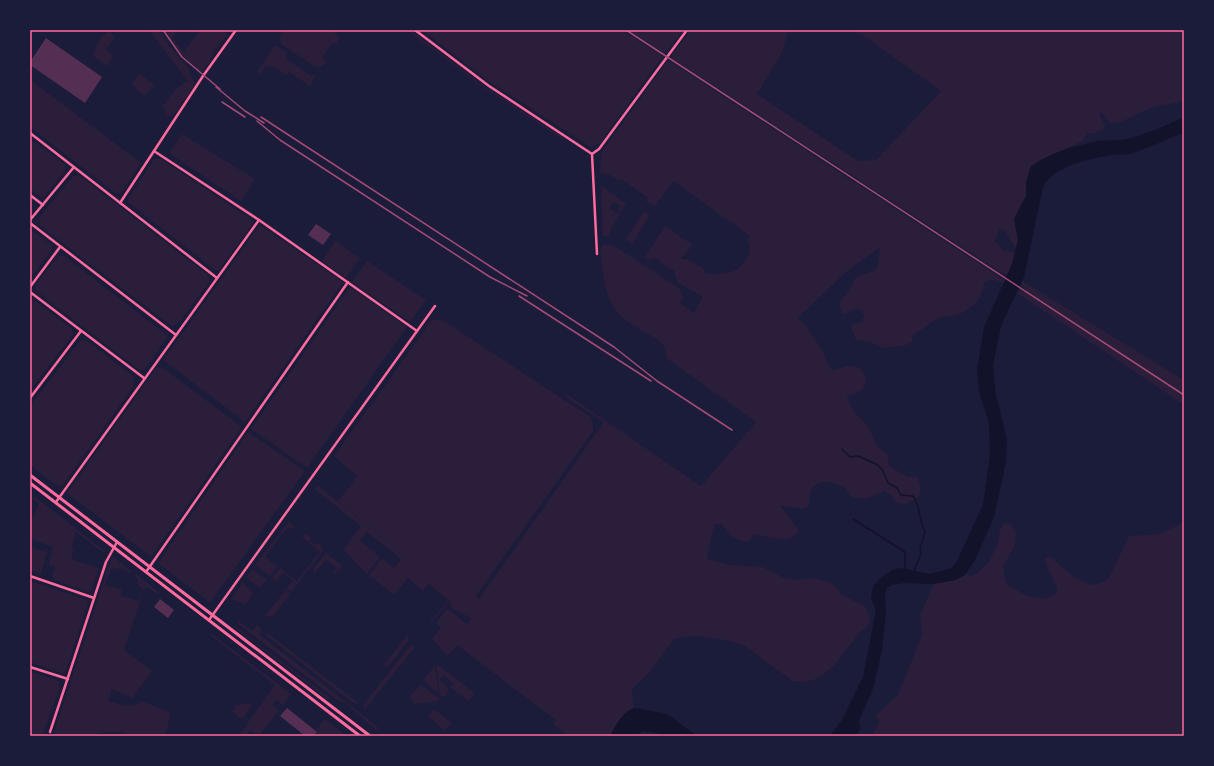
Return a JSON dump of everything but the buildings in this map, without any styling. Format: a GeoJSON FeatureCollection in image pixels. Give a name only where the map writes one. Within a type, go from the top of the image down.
{"type":"FeatureCollection","features":[{"type":"Feature","properties":{"kind":"street"},"geometry":{"type":"LineString","coordinates":[[120,203],[203,76],[236,30]]}},
{"type":"Feature","properties":{"kind":"street"},"geometry":{"type":"LineString","coordinates":[[415,30],[489,86],[592,154]]}},
{"type":"Feature","properties":{"kind":"street"},"geometry":{"type":"LineString","coordinates":[[592,154],[599,149],[687,30]]}},
{"type":"Feature","properties":{"kind":"street"},"geometry":{"type":"LineString","coordinates":[[30,133],[217,278]]}},
{"type":"Feature","properties":{"kind":"street"},"geometry":{"type":"LineString","coordinates":[[154,151],[259,220],[417,330]]}},
{"type":"Feature","properties":{"kind":"street"},"geometry":{"type":"LineString","coordinates":[[592,154],[597,254]]}},
{"type":"Feature","properties":{"kind":"street"},"geometry":{"type":"LineString","coordinates":[[30,220],[74,167]]}},
{"type":"Feature","properties":{"kind":"street"},"geometry":{"type":"LineString","coordinates":[[30,196],[43,205]]}},
{"type":"Feature","properties":{"kind":"street"},"geometry":{"type":"LineString","coordinates":[[56,502],[259,220]]}},
{"type":"Feature","properties":{"kind":"street"},"geometry":{"type":"LineString","coordinates":[[30,223],[176,335]]}},
{"type":"Feature","properties":{"kind":"street"},"geometry":{"type":"LineString","coordinates":[[30,287],[60,247]]}},
{"type":"Feature","properties":{"kind":"street"},"geometry":{"type":"LineString","coordinates":[[146,572],[348,282]]}},
{"type":"Feature","properties":{"kind":"street"},"geometry":{"type":"LineString","coordinates":[[30,292],[144,378]]}},
{"type":"Feature","properties":{"kind":"street"},"geometry":{"type":"LineString","coordinates":[[209,620],[435,306]]}},
{"type":"Feature","properties":{"kind":"street"},"geometry":{"type":"LineString","coordinates":[[30,398],[82,332]]}},
{"type":"Feature","properties":{"kind":"street"},"geometry":{"type":"LineString","coordinates":[[30,475],[370,736]]}},
{"type":"Feature","properties":{"kind":"street"},"geometry":{"type":"LineString","coordinates":[[30,483],[360,736]]}},
{"type":"Feature","properties":{"kind":"street"},"geometry":{"type":"LineString","coordinates":[[50,732],[106,562],[117,542]]}},
{"type":"Feature","properties":{"kind":"street"},"geometry":{"type":"LineString","coordinates":[[30,576],[94,598]]}},
{"type":"Feature","properties":{"kind":"street"},"geometry":{"type":"LineString","coordinates":[[30,667],[68,679]]}},
{"type":"Feature","properties":{"kind":"shaded area"},"geometry":{"type":"Polygon","coordinates":[[[151,30],[159,30],[170,47],[187,66],[195,84],[172,117],[164,115],[166,110],[162,107],[175,90],[187,81],[190,83],[153,36],[151,30]]]}},
{"type":"Feature","properties":{"kind":"shaded area"},"geometry":{"type":"Polygon","coordinates":[[[164,30],[177,30],[172,38],[184,52],[200,30],[224,30],[227,35],[214,51],[202,73],[183,56],[164,30]]]}},
{"type":"Feature","properties":{"kind":"shaded area"},"geometry":{"type":"Polygon","coordinates":[[[284,30],[330,30],[337,34],[339,40],[337,44],[332,43],[322,58],[326,61],[322,67],[315,67],[281,44],[280,36],[284,30]]]}},
{"type":"Feature","properties":{"kind":"shaded area"},"geometry":{"type":"Polygon","coordinates":[[[407,30],[410,30],[487,88],[564,138],[565,141],[486,89],[407,30]]]}},
{"type":"Feature","properties":{"kind":"shaded area"},"geometry":{"type":"Polygon","coordinates":[[[422,30],[622,30],[663,56],[600,143],[591,147],[488,81],[422,30]]]}},
{"type":"Feature","properties":{"kind":"shaded area"},"geometry":{"type":"Polygon","coordinates":[[[629,30],[683,30],[665,54],[629,30]]]}},
{"type":"Feature","properties":{"kind":"shaded area"},"geometry":{"type":"Polygon","coordinates":[[[691,30],[788,30],[783,51],[757,94],[858,161],[876,160],[941,91],[855,30],[1184,30],[1184,100],[1154,107],[1115,123],[1110,123],[1101,112],[1100,116],[1105,125],[1103,130],[1095,133],[1087,133],[1083,141],[1040,160],[1026,182],[1026,196],[1014,219],[1018,240],[1016,248],[1003,229],[999,230],[995,241],[1004,251],[1015,253],[1008,277],[670,57],[691,30]]]}},
{"type":"Feature","properties":{"kind":"shaded area"},"geometry":{"type":"Polygon","coordinates":[[[108,32],[113,33],[112,34],[115,37],[106,50],[114,56],[107,66],[94,57],[93,54],[101,37],[108,32]]]}},
{"type":"Feature","properties":{"kind":"shaded area"},"geometry":{"type":"Polygon","coordinates":[[[277,46],[287,53],[285,58],[311,76],[316,74],[310,86],[289,72],[286,75],[273,67],[266,66],[260,74],[257,72],[273,48],[277,46]]]}},
{"type":"Feature","properties":{"kind":"shaded area"},"geometry":{"type":"Polygon","coordinates":[[[668,60],[1006,281],[1004,283],[992,280],[987,281],[984,284],[979,298],[965,311],[954,316],[942,317],[934,321],[912,336],[912,342],[904,346],[884,348],[870,342],[856,340],[852,330],[852,324],[862,322],[864,315],[861,310],[856,308],[849,313],[843,314],[840,308],[840,301],[852,286],[854,279],[860,275],[874,271],[878,267],[880,247],[846,272],[798,318],[805,325],[823,351],[827,363],[833,371],[846,366],[855,366],[864,373],[866,379],[862,389],[856,393],[847,395],[851,406],[868,427],[877,445],[888,455],[889,466],[908,477],[916,476],[920,483],[920,496],[906,504],[897,503],[891,495],[884,491],[868,498],[852,498],[844,488],[831,482],[821,482],[813,487],[808,507],[803,509],[780,505],[799,531],[795,536],[785,539],[778,539],[753,534],[749,542],[744,542],[733,537],[721,524],[714,525],[707,559],[731,565],[763,567],[782,577],[797,580],[816,578],[831,583],[843,595],[866,607],[870,618],[868,625],[831,669],[814,679],[804,682],[793,681],[743,645],[730,641],[699,636],[687,636],[674,639],[650,672],[632,689],[634,708],[623,716],[610,736],[567,736],[553,724],[556,720],[457,645],[448,656],[432,639],[441,628],[436,623],[446,610],[449,610],[467,624],[476,611],[471,618],[452,608],[449,601],[435,619],[431,620],[429,619],[431,617],[433,619],[448,600],[429,584],[423,591],[408,578],[394,595],[369,575],[382,558],[394,568],[401,559],[367,532],[360,541],[380,557],[367,574],[343,550],[361,526],[314,489],[317,485],[410,558],[338,501],[357,476],[334,456],[428,324],[436,319],[444,321],[589,416],[593,423],[593,431],[476,596],[479,599],[604,422],[567,398],[565,393],[701,486],[756,422],[666,358],[666,352],[662,344],[624,319],[614,307],[607,292],[603,275],[600,249],[603,245],[613,245],[679,288],[683,297],[680,303],[694,313],[703,297],[677,282],[674,271],[659,262],[660,260],[657,258],[649,260],[645,257],[665,226],[693,245],[681,259],[687,259],[703,268],[705,273],[719,274],[733,271],[745,262],[749,253],[749,244],[747,240],[750,236],[673,181],[655,207],[646,201],[648,198],[621,179],[618,180],[610,175],[600,173],[601,153],[668,60]]]}},
{"type":"Feature","properties":{"kind":"shaded area"},"geometry":{"type":"Polygon","coordinates":[[[140,74],[155,85],[145,95],[131,84],[140,74]]]}},
{"type":"Feature","properties":{"kind":"shaded area"},"geometry":{"type":"Polygon","coordinates":[[[30,80],[141,163],[121,193],[117,194],[30,127],[30,80]]]}},
{"type":"Feature","properties":{"kind":"shaded area"},"geometry":{"type":"Polygon","coordinates":[[[1184,117],[1184,133],[1129,154],[1104,156],[1074,164],[1055,174],[1043,187],[1024,277],[1001,326],[993,365],[995,390],[1007,439],[1006,462],[994,517],[975,560],[965,575],[955,580],[934,584],[904,583],[892,585],[887,588],[885,593],[886,611],[882,650],[873,689],[858,722],[861,728],[855,736],[830,736],[842,720],[863,677],[876,610],[871,598],[873,587],[879,579],[892,570],[901,568],[930,574],[952,568],[957,561],[983,505],[990,454],[989,424],[979,391],[977,371],[984,327],[1012,264],[1018,240],[1014,219],[1026,196],[1026,182],[1031,166],[1046,157],[1069,148],[1097,141],[1127,139],[1156,130],[1184,117]]]}},
{"type":"Feature","properties":{"kind":"shaded area"},"geometry":{"type":"Polygon","coordinates":[[[182,134],[255,179],[241,201],[169,153],[182,134]]]}},
{"type":"Feature","properties":{"kind":"shaded area"},"geometry":{"type":"Polygon","coordinates":[[[30,138],[65,165],[65,170],[44,197],[41,197],[30,189],[30,138]]]}},
{"type":"Feature","properties":{"kind":"shaded area"},"geometry":{"type":"Polygon","coordinates":[[[154,159],[161,159],[252,220],[253,223],[219,270],[215,270],[128,202],[128,199],[154,159]]]}},
{"type":"Feature","properties":{"kind":"shaded area"},"geometry":{"type":"Polygon","coordinates":[[[79,175],[208,275],[210,281],[178,323],[172,326],[40,226],[39,218],[73,176],[79,175]]]}},
{"type":"Feature","properties":{"kind":"shaded area"},"geometry":{"type":"Polygon","coordinates":[[[604,187],[626,204],[620,213],[618,212],[620,206],[614,202],[609,208],[620,215],[611,228],[610,236],[603,236],[601,188],[604,187]]]}},
{"type":"Feature","properties":{"kind":"shaded area"},"geometry":{"type":"Polygon","coordinates":[[[644,211],[650,215],[632,244],[626,239],[644,211]]]}},
{"type":"Feature","properties":{"kind":"shaded area"},"geometry":{"type":"Polygon","coordinates":[[[260,225],[343,282],[245,422],[163,360],[260,225]]]}},
{"type":"Feature","properties":{"kind":"shaded area"},"geometry":{"type":"Polygon","coordinates":[[[30,229],[52,245],[52,250],[30,279],[30,229]]]}},
{"type":"Feature","properties":{"kind":"shaded area"},"geometry":{"type":"Polygon","coordinates":[[[335,241],[360,258],[346,278],[322,261],[335,241]]]}},
{"type":"Feature","properties":{"kind":"shaded area"},"geometry":{"type":"Polygon","coordinates":[[[58,256],[64,256],[168,336],[144,370],[141,371],[36,291],[35,286],[58,256]]]}},
{"type":"Feature","properties":{"kind":"shaded area"},"geometry":{"type":"Polygon","coordinates":[[[367,261],[426,300],[410,322],[352,282],[367,261]]]}},
{"type":"Feature","properties":{"kind":"shaded area"},"geometry":{"type":"Polygon","coordinates":[[[1022,281],[1184,380],[1184,405],[1017,293],[1019,290],[1023,292],[1026,289],[1021,286],[1022,281]]]}},
{"type":"Feature","properties":{"kind":"shaded area"},"geometry":{"type":"Polygon","coordinates":[[[350,287],[407,327],[307,468],[251,429],[350,287]]]}},
{"type":"Feature","properties":{"kind":"shaded area"},"geometry":{"type":"Polygon","coordinates":[[[30,297],[72,329],[73,335],[30,390],[30,297]]]}},
{"type":"Feature","properties":{"kind":"shaded area"},"geometry":{"type":"Polygon","coordinates":[[[86,340],[134,377],[133,387],[63,485],[59,487],[30,465],[30,406],[80,341],[86,340]]]}},
{"type":"Feature","properties":{"kind":"shaded area"},"geometry":{"type":"Polygon","coordinates":[[[157,367],[163,368],[242,427],[151,557],[67,493],[157,367]]]}},
{"type":"Feature","properties":{"kind":"shaded area"},"geometry":{"type":"Polygon","coordinates":[[[248,432],[305,471],[210,603],[158,563],[248,432]]]}},
{"type":"Feature","properties":{"kind":"shaded area"},"geometry":{"type":"Polygon","coordinates":[[[34,496],[105,551],[104,553],[76,532],[71,549],[74,550],[71,559],[99,568],[91,591],[88,592],[55,580],[52,576],[55,567],[49,565],[53,547],[30,539],[30,523],[39,504],[33,499],[31,500],[34,496]]]}},
{"type":"Feature","properties":{"kind":"shaded area"},"geometry":{"type":"Polygon","coordinates":[[[289,521],[294,526],[293,528],[286,529],[265,557],[277,566],[270,576],[255,565],[289,521]]]}},
{"type":"Feature","properties":{"kind":"shaded area"},"geometry":{"type":"Polygon","coordinates":[[[1184,522],[1184,736],[872,736],[879,723],[879,720],[875,717],[898,695],[922,635],[920,615],[934,584],[955,580],[965,575],[971,576],[980,571],[988,563],[997,545],[1000,530],[1004,524],[1010,524],[1016,532],[1015,545],[1003,567],[1006,583],[1024,594],[1038,598],[1045,598],[1057,592],[1057,588],[1046,564],[1045,559],[1049,556],[1074,577],[1091,585],[1101,583],[1109,578],[1129,536],[1160,534],[1184,522]]]}},
{"type":"Feature","properties":{"kind":"shaded area"},"geometry":{"type":"Polygon","coordinates":[[[305,533],[311,538],[309,541],[315,545],[318,543],[322,546],[323,551],[291,592],[287,589],[293,580],[283,573],[276,581],[272,578],[280,568],[297,581],[320,552],[302,537],[305,533]]]}},
{"type":"Feature","properties":{"kind":"shaded area"},"geometry":{"type":"Polygon","coordinates":[[[30,547],[47,552],[41,574],[30,570],[30,547]]]}},
{"type":"Feature","properties":{"kind":"shaded area"},"geometry":{"type":"Polygon","coordinates":[[[326,553],[343,566],[334,575],[333,574],[337,568],[326,560],[314,574],[313,569],[326,553]]]}},
{"type":"Feature","properties":{"kind":"shaded area"},"geometry":{"type":"Polygon","coordinates":[[[113,557],[132,571],[130,574],[122,568],[111,569],[105,585],[122,590],[121,596],[139,601],[143,589],[137,585],[138,579],[134,576],[136,574],[159,592],[157,594],[147,587],[144,589],[124,650],[152,671],[132,698],[112,689],[108,701],[130,706],[138,704],[142,701],[171,713],[165,736],[134,736],[120,732],[107,732],[87,736],[53,736],[110,562],[113,557]]]}},
{"type":"Feature","properties":{"kind":"shaded area"},"geometry":{"type":"Polygon","coordinates":[[[252,569],[267,580],[260,588],[246,578],[252,569]]]}},
{"type":"Feature","properties":{"kind":"shaded area"},"geometry":{"type":"Polygon","coordinates":[[[30,581],[87,600],[88,603],[66,671],[62,673],[30,662],[30,581]]]}},
{"type":"Feature","properties":{"kind":"shaded area"},"geometry":{"type":"Polygon","coordinates":[[[243,582],[253,594],[245,605],[231,599],[243,582]]]}},
{"type":"Feature","properties":{"kind":"shaded area"},"geometry":{"type":"Polygon","coordinates":[[[286,590],[290,594],[274,615],[269,617],[264,616],[286,590]]]}},
{"type":"Feature","properties":{"kind":"shaded area"},"geometry":{"type":"Polygon","coordinates":[[[239,621],[252,631],[257,625],[262,629],[259,634],[379,728],[376,730],[345,703],[337,700],[237,623],[239,621]]]}},
{"type":"Feature","properties":{"kind":"shaded area"},"geometry":{"type":"Polygon","coordinates":[[[233,626],[330,698],[329,700],[233,626]]]}},
{"type":"Feature","properties":{"kind":"shaded area"},"geometry":{"type":"Polygon","coordinates":[[[266,632],[360,704],[353,703],[268,637],[266,632]]]}},
{"type":"Feature","properties":{"kind":"shaded area"},"geometry":{"type":"Polygon","coordinates":[[[211,633],[291,694],[283,705],[276,700],[272,705],[279,710],[259,736],[250,731],[246,736],[238,736],[275,685],[211,636],[211,633]]]}},
{"type":"Feature","properties":{"kind":"shaded area"},"geometry":{"type":"Polygon","coordinates":[[[408,634],[409,640],[389,666],[382,667],[408,634]]]}},
{"type":"Feature","properties":{"kind":"shaded area"},"geometry":{"type":"Polygon","coordinates":[[[411,645],[415,647],[365,709],[363,705],[411,645]]]}},
{"type":"Feature","properties":{"kind":"shaded area"},"geometry":{"type":"Polygon","coordinates":[[[436,665],[441,667],[475,693],[468,701],[450,687],[453,683],[443,675],[439,680],[449,689],[444,697],[440,695],[436,665]]]}},
{"type":"Feature","properties":{"kind":"shaded area"},"geometry":{"type":"Polygon","coordinates":[[[435,666],[439,694],[424,681],[425,677],[435,666]]]}},
{"type":"Feature","properties":{"kind":"shaded area"},"geometry":{"type":"Polygon","coordinates":[[[30,671],[59,681],[60,687],[43,733],[53,736],[30,736],[30,671]]]}},
{"type":"Feature","properties":{"kind":"shaded area"},"geometry":{"type":"Polygon","coordinates":[[[421,685],[440,699],[438,701],[415,704],[411,699],[411,695],[421,685]]]}},
{"type":"Feature","properties":{"kind":"shaded area"},"geometry":{"type":"Polygon","coordinates":[[[250,703],[252,706],[243,718],[240,718],[232,712],[236,705],[250,703]]]}},
{"type":"Feature","properties":{"kind":"shaded area"},"geometry":{"type":"Polygon","coordinates":[[[634,708],[663,713],[672,717],[696,736],[664,736],[657,733],[643,731],[634,736],[610,736],[623,716],[634,708]]]}},
{"type":"Feature","properties":{"kind":"shaded area"},"geometry":{"type":"Polygon","coordinates":[[[434,709],[452,723],[445,731],[428,716],[434,709]]]}},
{"type":"Feature","properties":{"kind":"shaded area"},"geometry":{"type":"Polygon","coordinates":[[[325,719],[347,736],[315,736],[318,732],[316,730],[325,719]]]}},
{"type":"Feature","properties":{"kind":"waterway"},"geometry":{"type":"LineString","coordinates":[[842,449],[850,457],[858,456],[878,465],[883,471],[888,483],[897,488],[901,495],[913,496],[916,500],[925,532],[920,548],[921,554],[913,573]]}},
{"type":"Feature","properties":{"kind":"waterway"},"geometry":{"type":"LineString","coordinates":[[853,519],[905,552],[905,570]]}},
{"type":"Feature","properties":{"kind":"railway"},"geometry":{"type":"LineString","coordinates":[[163,30],[182,57],[220,89]]}},
{"type":"Feature","properties":{"kind":"railway"},"geometry":{"type":"LineString","coordinates":[[626,30],[1184,395]]}},
{"type":"Feature","properties":{"kind":"railway"},"geometry":{"type":"LineString","coordinates":[[216,87],[245,111],[264,123]]}},
{"type":"Feature","properties":{"kind":"railway"},"geometry":{"type":"LineString","coordinates":[[222,102],[245,117]]}},
{"type":"Feature","properties":{"kind":"railway"},"geometry":{"type":"LineString","coordinates":[[261,117],[614,347],[657,381],[732,430]]}},
{"type":"Feature","properties":{"kind":"railway"},"geometry":{"type":"LineString","coordinates":[[257,121],[280,140],[490,277],[527,296]]}},
{"type":"Feature","properties":{"kind":"railway"},"geometry":{"type":"LineString","coordinates":[[519,296],[651,381]]}}]}
